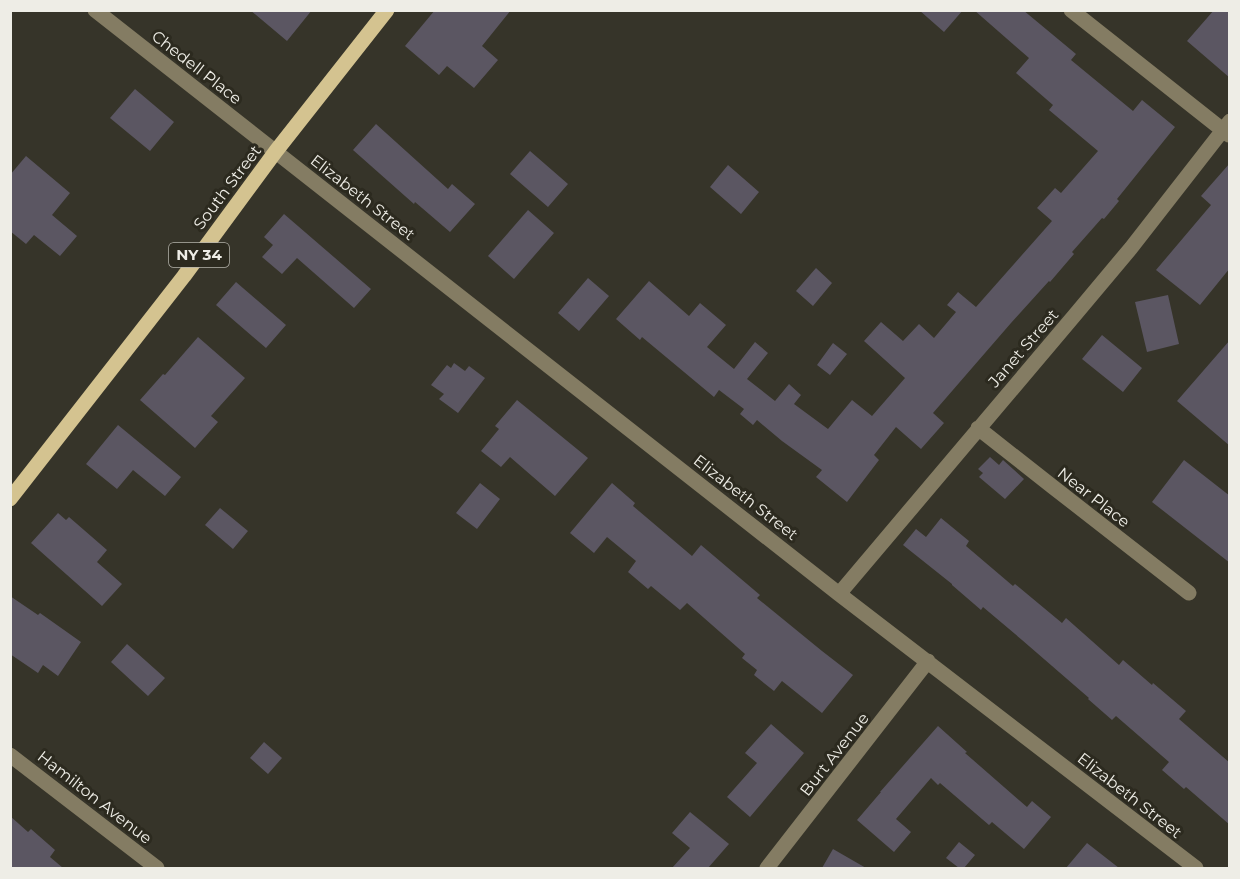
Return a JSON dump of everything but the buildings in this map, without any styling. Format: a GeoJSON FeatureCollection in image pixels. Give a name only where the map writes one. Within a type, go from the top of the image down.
{"type":"FeatureCollection","features":[{"type":"Feature","properties":{"kind":"main road","name":"South Street"},"geometry":{"type":"LineString","coordinates":[[10,499],[387,10]]}},
{"type":"Feature","properties":{"kind":"street","name":"Chedell Place"},"geometry":{"type":"LineString","coordinates":[[95,10],[276,152]]}},
{"type":"Feature","properties":{"kind":"street"},"geometry":{"type":"LineString","coordinates":[[1071,10],[1227,129]]}},
{"type":"Feature","properties":{"kind":"street","name":"Janet Street"},"geometry":{"type":"LineString","coordinates":[[839,594],[1124,256],[1227,129]]}},
{"type":"Feature","properties":{"kind":"street","name":"Elizabeth Street"},"geometry":{"type":"LineString","coordinates":[[276,152],[839,594],[1196,868]]}},
{"type":"Feature","properties":{"kind":"street","name":"Near Place"},"geometry":{"type":"LineString","coordinates":[[978,428],[1189,593]]}},
{"type":"Feature","properties":{"kind":"street","name":"Burt Avenue"},"geometry":{"type":"LineString","coordinates":[[768,868],[928,661]]}},
{"type":"Feature","properties":{"kind":"street","name":"Hamilton Avenue"},"geometry":{"type":"LineString","coordinates":[[10,755],[158,868]]}}]}
